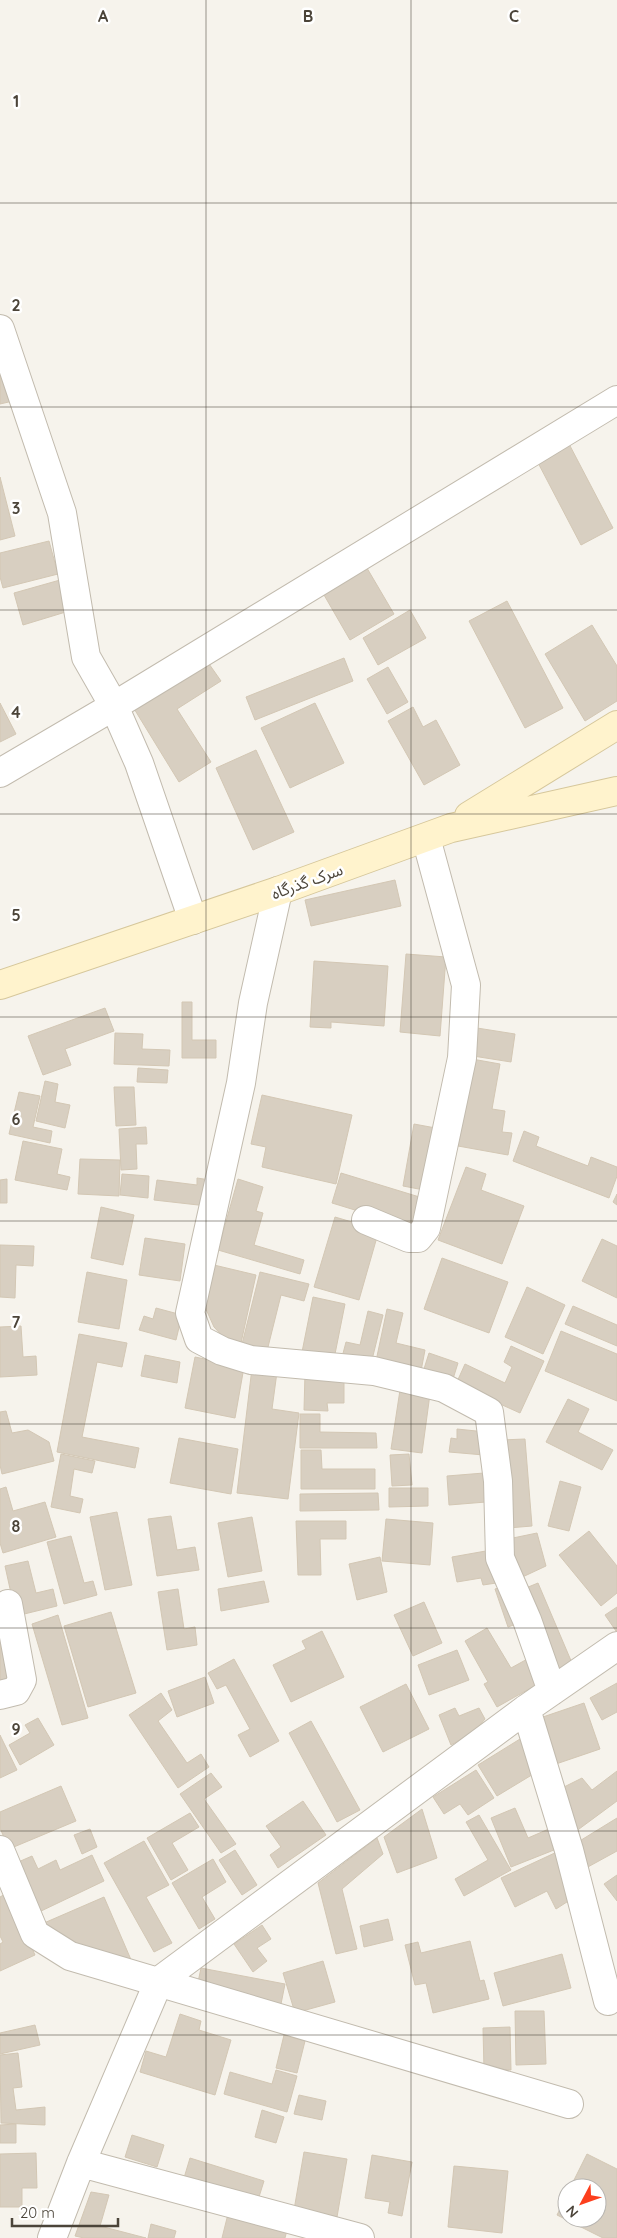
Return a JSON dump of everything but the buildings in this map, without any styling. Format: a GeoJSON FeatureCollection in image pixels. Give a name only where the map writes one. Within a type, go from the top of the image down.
{"type":"FeatureCollection","features":[{"type":"Feature","properties":{"kind":"street"},"geometry":{"type":"LineString","coordinates":[[0,329],[62,514],[86,658],[114,706],[139,763],[193,920]]}},
{"type":"Feature","properties":{"kind":"street"},"geometry":{"type":"LineString","coordinates":[[0,773],[114,706],[617,400]]}},
{"type":"Feature","properties":{"kind":"street"},"geometry":{"type":"LineString","coordinates":[[451,828],[617,725]]}},
{"type":"Feature","properties":{"kind":"street","name":"سرک گذرگاه"},"geometry":{"type":"LineString","coordinates":[[0,985],[278,891],[451,828],[617,791]]}},
{"type":"Feature","properties":{"kind":"street"},"geometry":{"type":"LineString","coordinates":[[366,1220],[408,1238],[418,1238],[426,1228],[462,1058],[466,985],[426,838]]}},
{"type":"Feature","properties":{"kind":"street"},"geometry":{"type":"LineString","coordinates":[[278,891],[254,1003],[241,1083],[190,1313],[199,1340],[222,1351],[251,1360],[374,1371],[444,1388],[489,1412],[498,1481],[500,1558],[527,1620],[552,1691]]}},
{"type":"Feature","properties":{"kind":"street"},"geometry":{"type":"LineString","coordinates":[[0,1695],[16,1691],[22,1680],[8,1604]]}},
{"type":"Feature","properties":{"kind":"street"},"geometry":{"type":"LineString","coordinates":[[52,2238],[81,2162],[159,1981],[526,1709],[617,1646]]}},
{"type":"Feature","properties":{"kind":"street"},"geometry":{"type":"LineString","coordinates":[[526,1709],[569,1850],[608,2001]]}},
{"type":"Feature","properties":{"kind":"street"},"geometry":{"type":"LineString","coordinates":[[0,1850],[35,1934],[70,1956],[569,2104]]}},
{"type":"Feature","properties":{"kind":"street"},"geometry":{"type":"LineString","coordinates":[[81,2162],[360,2238]]}}]}
